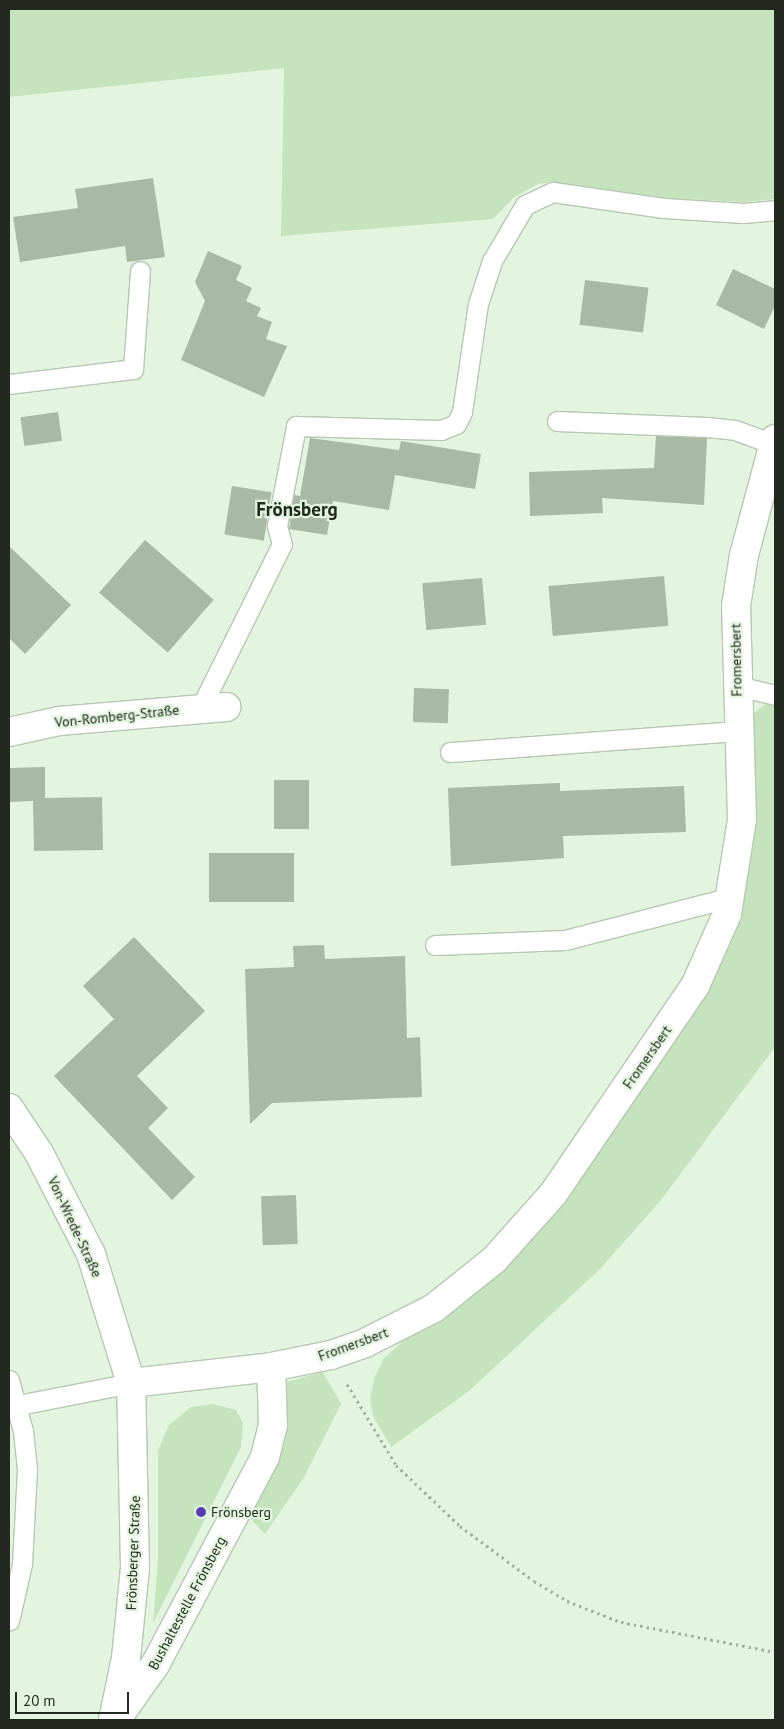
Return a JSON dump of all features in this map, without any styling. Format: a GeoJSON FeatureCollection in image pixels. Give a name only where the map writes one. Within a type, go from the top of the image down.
{"type":"FeatureCollection","features":[{"type":"Feature","properties":{"kind":"street","name":"Fromersbert"},"geometry":{"type":"LineString","coordinates":[[131,1383],[271,1367],[331,1355],[365,1343],[434,1308],[494,1260],[527,1226],[553,1194],[696,986],[714,949],[731,897],[742,819],[737,731],[737,598],[744,555],[774,441]]}},
{"type":"Feature","properties":{"kind":"street","name":"Von-Romberg-Straße"},"geometry":{"type":"LineString","coordinates":[[9,732],[59,721],[213,707]]}},
{"type":"Feature","properties":{"kind":"street","name":"Von-Wrede-Straße"},"geometry":{"type":"LineString","coordinates":[[9,1108],[39,1153],[91,1254],[131,1383]]}},
{"type":"Feature","properties":{"kind":"street","name":"Bushaltestelle Frönsberg"},"geometry":{"type":"LineString","coordinates":[[115,1720],[155,1665],[265,1457],[272,1426],[271,1367]]}},
{"type":"Feature","properties":{"kind":"street","name":"Frönsberger Straße"},"geometry":{"type":"LineString","coordinates":[[115,1720],[126,1658],[135,1568],[131,1383]]}},
{"type":"Feature","properties":{"kind":"lane"},"geometry":{"type":"LineString","coordinates":[[213,707],[282,544],[277,526],[296,426],[441,430],[456,424],[462,412],[478,304],[492,261],[525,205],[553,192],[664,208],[743,213],[775,210]]}},
{"type":"Feature","properties":{"kind":"lane"},"geometry":{"type":"LineString","coordinates":[[9,384],[133,369],[140,271]]}},
{"type":"Feature","properties":{"kind":"lane"},"geometry":{"type":"LineString","coordinates":[[557,421],[707,427],[735,430],[774,441]]}},
{"type":"Feature","properties":{"kind":"lane"},"geometry":{"type":"LineString","coordinates":[[737,686],[775,695]]}},
{"type":"Feature","properties":{"kind":"lane"},"geometry":{"type":"LineString","coordinates":[[450,752],[737,731]]}},
{"type":"Feature","properties":{"kind":"lane"},"geometry":{"type":"LineString","coordinates":[[435,946],[565,940],[731,897]]}},
{"type":"Feature","properties":{"kind":"lane"},"geometry":{"type":"LineString","coordinates":[[9,1380],[18,1405],[27,1469],[26,1522],[20,1573],[9,1621]]}},
{"type":"Feature","properties":{"kind":"lane"},"geometry":{"type":"LineString","coordinates":[[18,1405],[131,1383]]}},
{"type":"Feature","properties":{"kind":"path"},"geometry":{"type":"LineString","coordinates":[[331,1355],[396,1465],[460,1526],[534,1581],[567,1601],[622,1622],[775,1652]]}},
{"type":"Feature","properties":{"kind":"green space"},"geometry":{"type":"Polygon","coordinates":[[[9,9],[775,9],[775,199],[743,202],[668,198],[553,182],[538,184],[513,198],[493,219],[281,236],[284,68],[9,97],[9,9]]]}},
{"type":"Feature","properties":{"kind":"green space"},"geometry":{"type":"Polygon","coordinates":[[[775,702],[775,1047],[661,1200],[600,1269],[469,1391],[391,1447],[373,1416],[370,1398],[375,1376],[384,1358],[411,1334],[462,1303],[698,1000],[753,714],[764,705],[775,702]]]}},
{"type":"Feature","properties":{"kind":"green space"},"geometry":{"type":"Polygon","coordinates":[[[323,1372],[341,1404],[304,1477],[265,1534],[250,1518],[277,1459],[287,1418],[286,1382],[323,1372]]]}},
{"type":"Feature","properties":{"kind":"green space"},"geometry":{"type":"Polygon","coordinates":[[[213,1404],[236,1410],[243,1423],[241,1447],[153,1623],[158,1560],[158,1450],[169,1425],[191,1407],[213,1404]]]}},
{"type":"Feature","properties":{"kind":"building"},"geometry":{"type":"Polygon","coordinates":[[[153,178],[165,257],[127,262],[125,246],[20,262],[13,217],[78,208],[75,189],[153,178]]]}},
{"type":"Feature","properties":{"kind":"building"},"geometry":{"type":"Polygon","coordinates":[[[208,251],[242,266],[236,280],[252,288],[246,301],[261,308],[257,316],[272,322],[266,339],[287,346],[264,397],[181,360],[205,301],[195,282],[208,251]]]}},
{"type":"Feature","properties":{"kind":"building"},"geometry":{"type":"Polygon","coordinates":[[[733,269],[775,289],[775,306],[764,329],[716,305],[733,269]]]}},
{"type":"Feature","properties":{"kind":"building"},"geometry":{"type":"Polygon","coordinates":[[[585,280],[649,288],[643,332],[580,325],[585,280]]]}},
{"type":"Feature","properties":{"kind":"building"},"geometry":{"type":"Polygon","coordinates":[[[58,412],[62,441],[24,446],[20,417],[58,412]]]}},
{"type":"Feature","properties":{"kind":"building"},"geometry":{"type":"Polygon","coordinates":[[[656,436],[707,438],[704,505],[602,498],[603,513],[530,516],[529,472],[654,468],[656,436]]]}},
{"type":"Feature","properties":{"kind":"building"},"geometry":{"type":"Polygon","coordinates":[[[310,438],[399,450],[401,441],[481,454],[475,489],[395,475],[389,510],[333,501],[327,535],[289,529],[294,495],[300,496],[310,438]]]}},
{"type":"Feature","properties":{"kind":"building"},"geometry":{"type":"Polygon","coordinates":[[[232,486],[272,492],[264,541],[224,534],[232,486]]]}},
{"type":"Feature","properties":{"kind":"building"},"geometry":{"type":"Polygon","coordinates":[[[145,540],[214,600],[168,653],[99,593],[145,540]]]}},
{"type":"Feature","properties":{"kind":"building"},"geometry":{"type":"Polygon","coordinates":[[[9,546],[71,605],[25,654],[9,638],[9,546]]]}},
{"type":"Feature","properties":{"kind":"building"},"geometry":{"type":"Polygon","coordinates":[[[664,576],[668,626],[553,636],[548,586],[664,576]]]}},
{"type":"Feature","properties":{"kind":"building"},"geometry":{"type":"Polygon","coordinates":[[[482,578],[486,625],[426,630],[422,583],[482,578]]]}},
{"type":"Feature","properties":{"kind":"building"},"geometry":{"type":"Polygon","coordinates":[[[414,688],[449,689],[448,723],[413,722],[414,688]]]}},
{"type":"Feature","properties":{"kind":"building"},"geometry":{"type":"Polygon","coordinates":[[[45,767],[45,798],[102,797],[103,850],[34,851],[33,801],[9,802],[9,768],[45,767]]]}},
{"type":"Feature","properties":{"kind":"building"},"geometry":{"type":"Polygon","coordinates":[[[274,780],[309,780],[309,829],[274,829],[274,780]]]}},
{"type":"Feature","properties":{"kind":"building"},"geometry":{"type":"Polygon","coordinates":[[[560,783],[560,791],[684,786],[686,832],[563,836],[564,858],[451,866],[448,788],[560,783]]]}},
{"type":"Feature","properties":{"kind":"building"},"geometry":{"type":"Polygon","coordinates":[[[209,853],[294,853],[294,902],[209,902],[209,853]]]}},
{"type":"Feature","properties":{"kind":"building"},"geometry":{"type":"Polygon","coordinates":[[[134,937],[205,1011],[137,1076],[168,1108],[148,1128],[195,1177],[172,1200],[54,1076],[114,1019],[83,986],[134,937]]]}},
{"type":"Feature","properties":{"kind":"building"},"geometry":{"type":"Polygon","coordinates":[[[324,945],[325,959],[405,956],[407,1038],[420,1037],[422,1097],[272,1103],[250,1124],[245,969],[294,967],[293,946],[324,945]]]}},
{"type":"Feature","properties":{"kind":"building"},"geometry":{"type":"Polygon","coordinates":[[[296,1195],[298,1244],[263,1245],[261,1196],[296,1195]]]}},
{"type":"Feature","properties":{"kind":"place","name":"Frönsberg"},"geometry":{"type":"Point","coordinates":[201,1512]}},
{"type":"Feature","properties":{"kind":"district","name":"Frönsberg"},"geometry":{"type":"Point","coordinates":[297,510]}}]}
